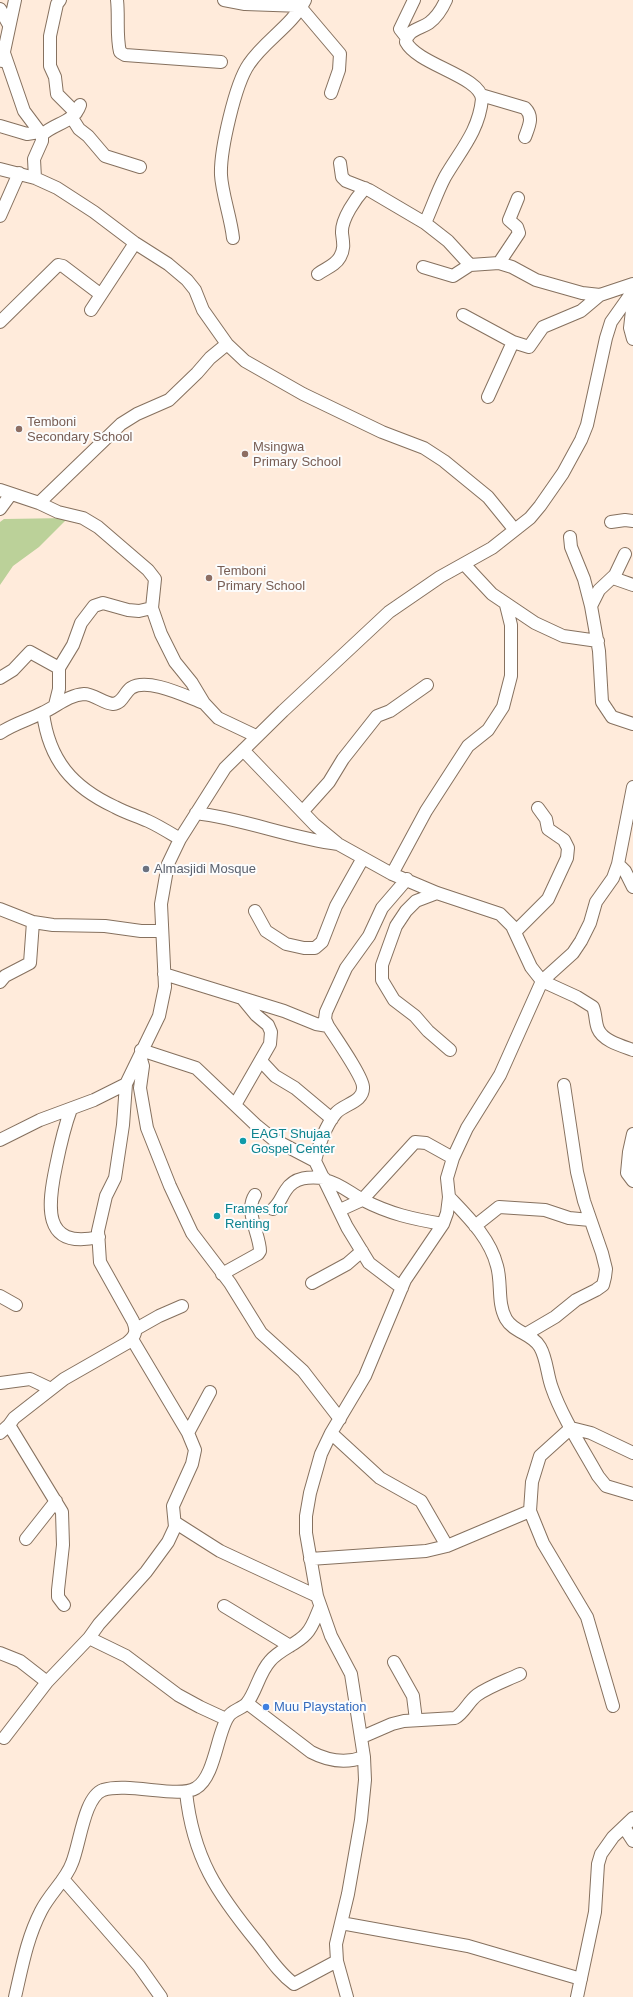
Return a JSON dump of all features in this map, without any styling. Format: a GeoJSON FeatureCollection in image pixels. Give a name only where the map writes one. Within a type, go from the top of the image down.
{"type":"FeatureCollection","features":[{"type":"Feature","properties":{"kind":"street"},"geometry":{"type":"LineString","coordinates":[[0,70],[15,0]]}},
{"type":"Feature","properties":{"kind":"street"},"geometry":{"type":"LineString","coordinates":[[60,0],[57,4],[50,36],[50,66],[55,77],[57,94],[76,112],[79,129],[88,136],[105,156],[140,167]]}},
{"type":"Feature","properties":{"kind":"street"},"geometry":{"type":"LineString","coordinates":[[117,0],[119,47],[120,52],[125,55],[221,62]]}},
{"type":"Feature","properties":{"kind":"street"},"geometry":{"type":"LineString","coordinates":[[224,0],[245,4],[303,5]]}},
{"type":"Feature","properties":{"kind":"street"},"geometry":{"type":"LineString","coordinates":[[414,0],[400,29],[407,38],[406,42],[410,48],[416,54],[461,77],[476,88],[481,95],[481,104],[472,134],[465,148],[446,177],[425,223]]}},
{"type":"Feature","properties":{"kind":"street"},"geometry":{"type":"LineString","coordinates":[[407,38],[416,29],[429,23],[441,10],[446,0]]}},
{"type":"Feature","properties":{"kind":"street"},"geometry":{"type":"LineString","coordinates":[[303,5],[340,54],[339,70],[331,93]]}},
{"type":"Feature","properties":{"kind":"street"},"geometry":{"type":"LineString","coordinates":[[233,238],[232,222],[221,176],[225,145],[237,91],[243,74],[250,63],[291,22],[303,5]]}},
{"type":"Feature","properties":{"kind":"street"},"geometry":{"type":"LineString","coordinates":[[0,9],[9,25]]}},
{"type":"Feature","properties":{"kind":"street"},"geometry":{"type":"LineString","coordinates":[[4,53],[24,111],[41,133],[42,141],[34,158],[35,178]]}},
{"type":"Feature","properties":{"kind":"street"},"geometry":{"type":"LineString","coordinates":[[481,95],[525,108],[530,113],[530,119],[525,137]]}},
{"type":"Feature","properties":{"kind":"street"},"geometry":{"type":"LineString","coordinates":[[0,126],[26,134],[41,133],[76,112]]}},
{"type":"Feature","properties":{"kind":"street"},"geometry":{"type":"LineString","coordinates":[[340,164],[342,177],[346,181],[365,188],[425,223],[448,241],[470,265]]}},
{"type":"Feature","properties":{"kind":"street"},"geometry":{"type":"LineString","coordinates":[[0,169],[35,178],[57,188],[94,212],[135,243],[168,264],[187,280],[195,290],[203,310],[227,344],[245,361],[303,394],[382,432],[424,448],[444,461],[488,497],[514,529]]}},
{"type":"Feature","properties":{"kind":"street"},"geometry":{"type":"LineString","coordinates":[[0,216],[19,173]]}},
{"type":"Feature","properties":{"kind":"street"},"geometry":{"type":"LineString","coordinates":[[318,274],[330,267],[340,256],[344,247],[342,232],[343,224],[356,197],[365,188]]}},
{"type":"Feature","properties":{"kind":"street"},"geometry":{"type":"LineString","coordinates":[[499,263],[519,233],[517,227],[509,220],[518,198]]}},
{"type":"Feature","properties":{"kind":"street"},"geometry":{"type":"LineString","coordinates":[[92,310],[100,294],[135,243]]}},
{"type":"Feature","properties":{"kind":"street"},"geometry":{"type":"LineString","coordinates":[[423,267],[453,276],[470,265],[499,263],[512,267],[536,280],[569,290],[600,295]]}},
{"type":"Feature","properties":{"kind":"street"},"geometry":{"type":"LineString","coordinates":[[0,322],[58,265],[62,266],[100,294]]}},
{"type":"Feature","properties":{"kind":"street"},"geometry":{"type":"LineString","coordinates":[[463,315],[513,342],[529,347],[543,327],[580,311],[600,295],[633,284]]}},
{"type":"Feature","properties":{"kind":"street"},"geometry":{"type":"LineString","coordinates":[[4,1738],[46,1682],[89,1638],[99,1624],[146,1572],[168,1542],[176,1524],[173,1506],[187,1477],[194,1456],[193,1442],[134,1334],[133,1321],[100,1262],[99,1237],[106,1196],[115,1178],[123,1125],[126,1084],[140,1052],[159,1016],[165,987],[161,904],[168,864],[180,839],[225,768],[256,736],[389,612],[440,577],[492,548],[514,529],[530,518],[540,506],[564,473],[581,440],[587,425],[599,364],[607,333],[611,322],[633,292]]}},
{"type":"Feature","properties":{"kind":"street"},"geometry":{"type":"LineString","coordinates":[[633,302],[630,328],[633,340]]}},
{"type":"Feature","properties":{"kind":"street"},"geometry":{"type":"LineString","coordinates":[[488,397],[513,342]]}},
{"type":"Feature","properties":{"kind":"street"},"geometry":{"type":"LineString","coordinates":[[39,503],[121,424],[137,414],[168,400],[197,374],[210,358],[227,344]]}},
{"type":"Feature","properties":{"kind":"street"},"geometry":{"type":"LineString","coordinates":[[0,509],[6,492],[39,503],[58,512],[83,518],[98,526],[148,570],[155,579],[152,608],[161,634],[175,662],[192,682],[204,703],[218,718],[256,736]]}},
{"type":"Feature","properties":{"kind":"street"},"geometry":{"type":"LineString","coordinates":[[611,522],[625,520],[633,521]]}},
{"type":"Feature","properties":{"kind":"street"},"geometry":{"type":"LineString","coordinates":[[570,537],[571,547],[584,579],[598,641],[602,702],[612,717],[632,727]]}},
{"type":"Feature","properties":{"kind":"street"},"geometry":{"type":"LineString","coordinates":[[591,606],[599,590],[613,578],[625,554]]}},
{"type":"Feature","properties":{"kind":"street"},"geometry":{"type":"LineString","coordinates":[[464,564],[492,594],[535,624],[563,636],[598,641]]}},
{"type":"Feature","properties":{"kind":"street"},"geometry":{"type":"LineString","coordinates":[[613,578],[633,585]]}},
{"type":"Feature","properties":{"kind":"street"},"geometry":{"type":"LineString","coordinates":[[55,706],[59,689],[59,668],[73,645],[81,623],[94,606],[103,603],[128,610],[152,608]]}},
{"type":"Feature","properties":{"kind":"street"},"geometry":{"type":"LineString","coordinates":[[392,874],[426,811],[468,746],[488,730],[503,707],[511,676],[511,625],[506,605]]}},
{"type":"Feature","properties":{"kind":"street"},"geometry":{"type":"LineString","coordinates":[[0,678],[13,670],[30,652],[59,668]]}},
{"type":"Feature","properties":{"kind":"street"},"geometry":{"type":"LineString","coordinates":[[0,733],[17,723],[43,713],[66,699],[86,694],[108,704],[117,704],[132,688],[145,685],[152,685],[204,703]]}},
{"type":"Feature","properties":{"kind":"street"},"geometry":{"type":"LineString","coordinates":[[303,811],[329,782],[343,759],[377,716],[390,711],[427,686]]}},
{"type":"Feature","properties":{"kind":"street"},"geometry":{"type":"LineString","coordinates":[[43,713],[46,732],[56,757],[84,789],[104,802],[148,821],[180,839]]}},
{"type":"Feature","properties":{"kind":"street"},"geometry":{"type":"LineString","coordinates":[[243,750],[338,844],[392,874],[437,892],[500,914],[512,926],[531,967],[542,981],[577,996],[593,1007],[598,1029],[602,1036],[619,1046],[633,1050]]}},
{"type":"Feature","properties":{"kind":"street"},"geometry":{"type":"LineString","coordinates":[[347,1997],[337,1962],[336,1944],[348,1894],[361,1820],[365,1780],[364,1757],[351,1674],[332,1636],[318,1602],[306,1533],[306,1516],[310,1493],[321,1454],[331,1433],[365,1376],[402,1288],[417,1260],[443,1224],[449,1198],[447,1178],[453,1158],[467,1128],[500,1075],[542,981],[573,953],[590,924],[596,902],[613,878],[618,864],[633,787]]}},
{"type":"Feature","properties":{"kind":"street"},"geometry":{"type":"LineString","coordinates":[[515,932],[548,899],[567,858],[568,848],[564,840],[548,829],[546,819],[538,808]]}},
{"type":"Feature","properties":{"kind":"street"},"geometry":{"type":"LineString","coordinates":[[196,813],[222,816],[268,830],[315,841],[338,844]]}},
{"type":"Feature","properties":{"kind":"street"},"geometry":{"type":"LineString","coordinates":[[255,911],[266,931],[286,944],[304,948],[315,948],[322,942],[336,906],[363,858]]}},
{"type":"Feature","properties":{"kind":"street"},"geometry":{"type":"LineString","coordinates":[[618,864],[625,871],[633,887]]}},
{"type":"Feature","properties":{"kind":"street"},"geometry":{"type":"LineString","coordinates":[[315,1161],[332,1119],[337,1112],[354,1102],[362,1094],[364,1086],[359,1074],[328,1026],[325,1019],[326,1012],[346,968],[369,936],[382,908],[407,880]]}},
{"type":"Feature","properties":{"kind":"street"},"geometry":{"type":"LineString","coordinates":[[437,892],[416,901],[406,911],[396,926],[382,965],[382,980],[394,1000],[415,1016],[428,1031],[450,1050]]}},
{"type":"Feature","properties":{"kind":"street"},"geometry":{"type":"LineString","coordinates":[[0,909],[33,922],[53,925],[105,926],[141,931],[162,931]]}},
{"type":"Feature","properties":{"kind":"street"},"geometry":{"type":"LineString","coordinates":[[0,982],[6,976],[30,963],[33,922]]}},
{"type":"Feature","properties":{"kind":"street"},"geometry":{"type":"LineString","coordinates":[[164,974],[284,1011],[316,1024],[328,1026]]}},
{"type":"Feature","properties":{"kind":"street"},"geometry":{"type":"LineString","coordinates":[[235,1105],[270,1044],[271,1032],[268,1025],[256,1015],[242,998]]}},
{"type":"Feature","properties":{"kind":"street"},"geometry":{"type":"LineString","coordinates":[[140,1052],[196,1068],[273,1139],[315,1161],[347,1227],[369,1263],[402,1288]]}},
{"type":"Feature","properties":{"kind":"street"},"geometry":{"type":"LineString","coordinates":[[140,1052],[143,1066],[140,1088],[147,1128],[192,1233],[222,1274],[261,1333],[308,1376],[340,1419]]}},
{"type":"Feature","properties":{"kind":"street"},"geometry":{"type":"LineString","coordinates":[[261,1061],[275,1076],[295,1088],[332,1119]]}},
{"type":"Feature","properties":{"kind":"street"},"geometry":{"type":"LineString","coordinates":[[0,1140],[40,1120],[94,1100],[126,1084]]}},
{"type":"Feature","properties":{"kind":"street"},"geometry":{"type":"LineString","coordinates":[[526,1334],[555,1317],[576,1300],[603,1285],[606,1269],[590,1220],[577,1172],[564,1085]]}},
{"type":"Feature","properties":{"kind":"street"},"geometry":{"type":"LineString","coordinates":[[70,1109],[63,1131],[51,1185],[50,1214],[53,1224],[59,1232],[67,1238],[73,1240],[99,1237]]}},
{"type":"Feature","properties":{"kind":"street"},"geometry":{"type":"LineString","coordinates":[[633,1134],[628,1152],[627,1173],[633,1181]]}},
{"type":"Feature","properties":{"kind":"street"},"geometry":{"type":"LineString","coordinates":[[340,1210],[362,1200],[415,1142],[426,1143],[453,1158]]}},
{"type":"Feature","properties":{"kind":"street"},"geometry":{"type":"LineString","coordinates":[[274,1209],[280,1204],[286,1190],[294,1182],[307,1176],[324,1179],[338,1184],[362,1200],[405,1218],[443,1224]]}},
{"type":"Feature","properties":{"kind":"street"},"geometry":{"type":"LineString","coordinates":[[222,1274],[258,1254],[260,1251],[253,1226],[252,1200],[255,1195]]}},
{"type":"Feature","properties":{"kind":"street"},"geometry":{"type":"LineString","coordinates":[[449,1198],[475,1226],[490,1247],[498,1266],[501,1308],[506,1320],[516,1330],[526,1334],[540,1346],[552,1389],[571,1428],[602,1482],[614,1490],[633,1494]]}},
{"type":"Feature","properties":{"kind":"street"},"geometry":{"type":"LineString","coordinates":[[475,1226],[499,1207],[545,1210],[569,1218],[590,1220]]}},
{"type":"Feature","properties":{"kind":"street"},"geometry":{"type":"LineString","coordinates":[[312,1283],[347,1264],[362,1251]]}},
{"type":"Feature","properties":{"kind":"street"},"geometry":{"type":"LineString","coordinates":[[0,1296],[16,1305]]}},
{"type":"Feature","properties":{"kind":"street"},"geometry":{"type":"LineString","coordinates":[[64,1605],[58,1597],[63,1545],[62,1512],[56,1500],[5,1429],[14,1418],[74,1373],[159,1316],[182,1306]]}},
{"type":"Feature","properties":{"kind":"street"},"geometry":{"type":"LineString","coordinates":[[0,1384],[30,1380],[51,1389]]}},
{"type":"Feature","properties":{"kind":"street"},"geometry":{"type":"LineString","coordinates":[[188,1433],[210,1392]]}},
{"type":"Feature","properties":{"kind":"street"},"geometry":{"type":"LineString","coordinates":[[571,1428],[591,1433],[633,1453]]}},
{"type":"Feature","properties":{"kind":"street"},"geometry":{"type":"LineString","coordinates":[[571,1428],[540,1456],[529,1496],[530,1511],[543,1543],[587,1617],[613,1706]]}},
{"type":"Feature","properties":{"kind":"street"},"geometry":{"type":"LineString","coordinates":[[331,1433],[380,1478],[421,1501],[447,1546]]}},
{"type":"Feature","properties":{"kind":"street"},"geometry":{"type":"LineString","coordinates":[[26,1539],[56,1500]]}},
{"type":"Feature","properties":{"kind":"street"},"geometry":{"type":"LineString","coordinates":[[310,1559],[419,1552],[447,1546],[530,1511]]}},
{"type":"Feature","properties":{"kind":"street"},"geometry":{"type":"LineString","coordinates":[[176,1524],[220,1551],[318,1602]]}},
{"type":"Feature","properties":{"kind":"street"},"geometry":{"type":"LineString","coordinates":[[15,1997],[25,1949],[49,1896],[68,1872],[76,1854],[91,1801],[99,1792],[118,1788],[186,1792],[196,1788],[204,1780],[217,1752],[226,1719],[247,1703],[265,1667],[278,1653],[307,1633],[318,1602]]}},
{"type":"Feature","properties":{"kind":"street"},"geometry":{"type":"LineString","coordinates":[[224,1606],[290,1646]]}},
{"type":"Feature","properties":{"kind":"street"},"geometry":{"type":"LineString","coordinates":[[99,1624],[103,1645]]}},
{"type":"Feature","properties":{"kind":"street"},"geometry":{"type":"LineString","coordinates":[[89,1638],[126,1656],[189,1701],[226,1719]]}},
{"type":"Feature","properties":{"kind":"street"},"geometry":{"type":"LineString","coordinates":[[0,1654],[20,1662],[46,1682]]}},
{"type":"Feature","properties":{"kind":"street"},"geometry":{"type":"LineString","coordinates":[[394,1662],[413,1696],[416,1720]]}},
{"type":"Feature","properties":{"kind":"street"},"geometry":{"type":"LineString","coordinates":[[362,1737],[392,1724],[416,1720],[455,1718],[460,1715],[476,1696],[493,1686],[520,1674]]}},
{"type":"Feature","properties":{"kind":"street"},"geometry":{"type":"LineString","coordinates":[[247,1703],[311,1752],[331,1760],[345,1761],[364,1757]]}},
{"type":"Feature","properties":{"kind":"street"},"geometry":{"type":"LineString","coordinates":[[186,1792],[192,1827],[200,1853],[213,1882],[233,1913],[282,1974],[294,1984],[337,1962]]}},
{"type":"Feature","properties":{"kind":"street"},"geometry":{"type":"LineString","coordinates":[[578,1997],[595,1912],[598,1864],[601,1854],[609,1841],[633,1818]]}},
{"type":"Feature","properties":{"kind":"street"},"geometry":{"type":"LineString","coordinates":[[624,1827],[633,1841]]}},
{"type":"Feature","properties":{"kind":"street"},"geometry":{"type":"LineString","coordinates":[[63,1879],[130,1955],[161,1997]]}},
{"type":"Feature","properties":{"kind":"street"},"geometry":{"type":"LineString","coordinates":[[341,1923],[468,1946],[581,1978]]}},
{"type":"Feature","properties":{"kind":"green space"},"geometry":{"type":"Polygon","coordinates":[[[68,518],[39,547],[13,566],[0,585],[0,522],[4,519],[68,518]]]}},
{"type":"Feature","properties":{"kind":"place","name":"Temboni Secondary School"},"geometry":{"type":"Point","coordinates":[19,429]}},
{"type":"Feature","properties":{"kind":"place","name":"Msingwa Primary School"},"geometry":{"type":"Point","coordinates":[245,454]}},
{"type":"Feature","properties":{"kind":"place","name":"Temboni Primary School"},"geometry":{"type":"Point","coordinates":[209,578]}},
{"type":"Feature","properties":{"kind":"place","name":"Almasjidi Mosque"},"geometry":{"type":"Point","coordinates":[146,869]}},
{"type":"Feature","properties":{"kind":"place","name":"EAGT Shujaa Gospel Center"},"geometry":{"type":"Point","coordinates":[243,1141]}},
{"type":"Feature","properties":{"kind":"place","name":"Frames for Renting"},"geometry":{"type":"Point","coordinates":[217,1216]}},
{"type":"Feature","properties":{"kind":"place","name":"Muu Playstation"},"geometry":{"type":"Point","coordinates":[266,1707]}}]}
